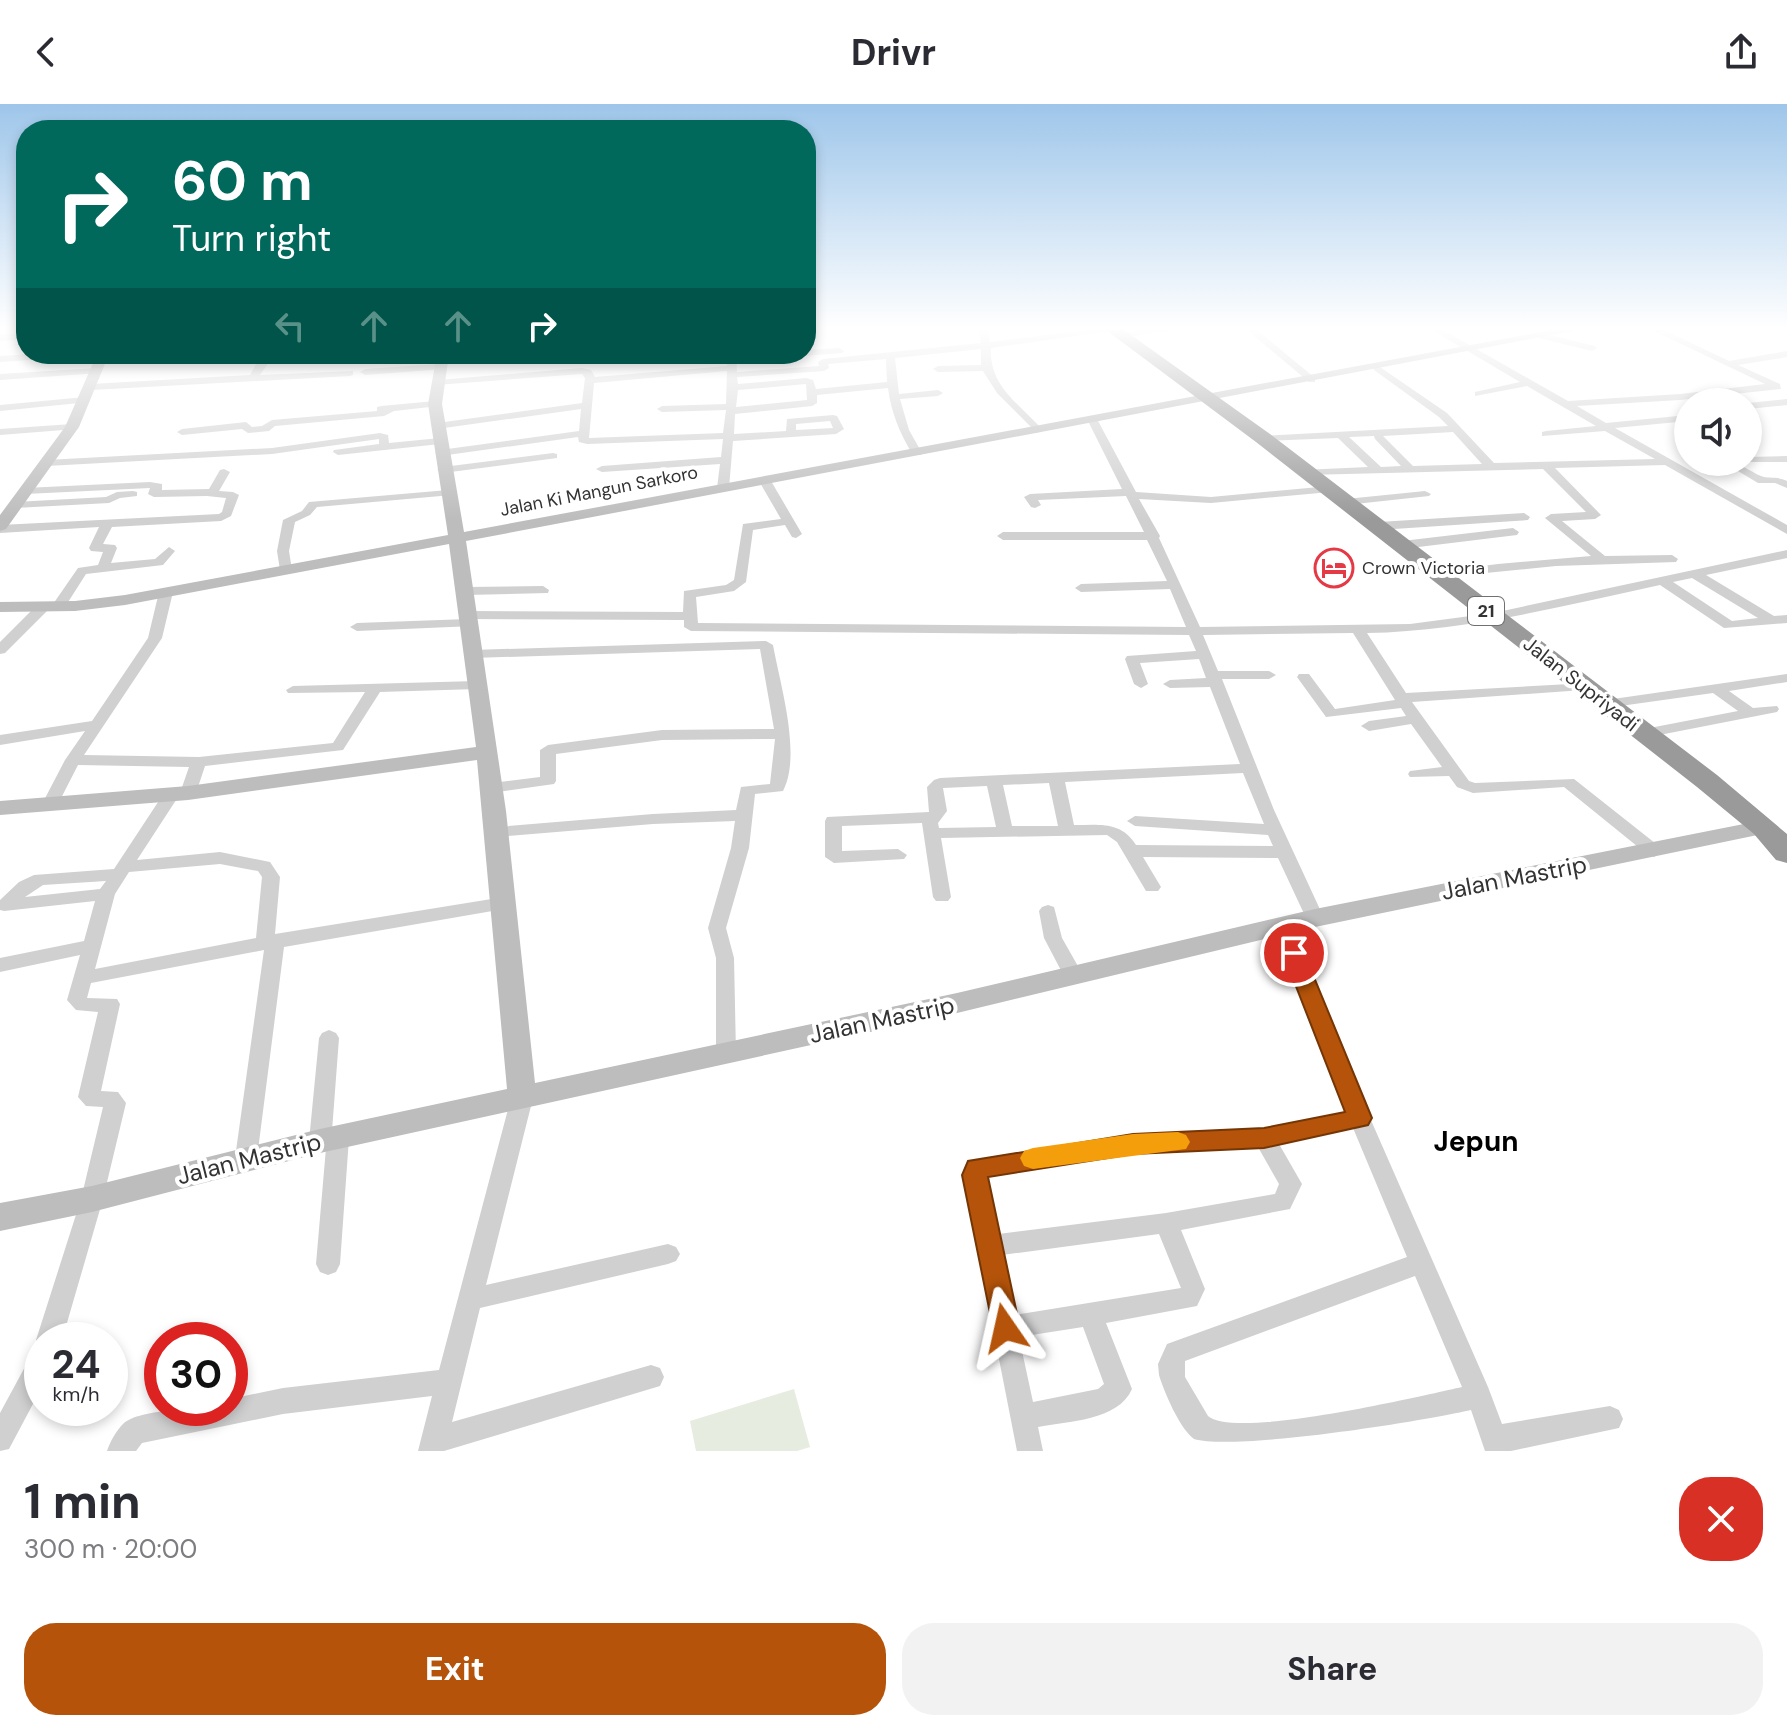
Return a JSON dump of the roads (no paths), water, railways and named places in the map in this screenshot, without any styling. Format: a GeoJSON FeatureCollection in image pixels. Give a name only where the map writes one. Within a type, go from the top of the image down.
{"type":"FeatureCollection","features":[{"type":"Feature","properties":{"kind":"highway","name":"21"},"geometry":{"type":"LineString","coordinates":[[1197,393],[1204,398]]}},
{"type":"Feature","properties":{"kind":"highway","name":"Jalan Supriyadi"},"geometry":{"type":"LineString","coordinates":[[1204,398],[1263,438],[1379,526],[1644,733],[1776,825]]}},
{"type":"Feature","properties":{"kind":"highway","name":"21"},"geometry":{"type":"LineString","coordinates":[[1776,825],[1787,853]]}},
{"type":"Feature","properties":{"kind":"main road"},"geometry":{"type":"LineString","coordinates":[[0,528],[72,427],[88,393]]}},
{"type":"Feature","properties":{"kind":"main road"},"geometry":{"type":"LineString","coordinates":[[440,393],[440,448],[466,591],[497,832],[522,1098]]}},
{"type":"Feature","properties":{"kind":"main road","name":"Jalan Ki Mangun Sarkoro"},"geometry":{"type":"LineString","coordinates":[[0,607],[50,607],[166,592],[1235,393]]}},
{"type":"Feature","properties":{"kind":"main road"},"geometry":{"type":"LineString","coordinates":[[0,808],[180,793],[486,752]]}},
{"type":"Feature","properties":{"kind":"main road","name":"Jalan Mastrip"},"geometry":{"type":"LineString","coordinates":[[0,1217],[92,1199],[246,1158],[726,1054],[1283,925],[1776,825]]}},
{"type":"Feature","properties":{"kind":"street"},"geometry":{"type":"LineString","coordinates":[[0,408],[88,393]]}},
{"type":"Feature","properties":{"kind":"street"},"geometry":{"type":"LineString","coordinates":[[182,432],[246,425],[248,430],[260,430],[272,423],[384,413],[412,393]]}},
{"type":"Feature","properties":{"kind":"street"},"geometry":{"type":"LineString","coordinates":[[586,393],[583,440],[587,441],[791,434]]}},
{"type":"Feature","properties":{"kind":"street"},"geometry":{"type":"LineString","coordinates":[[723,488],[731,393]]}},
{"type":"Feature","properties":{"kind":"street"},"geometry":{"type":"LineString","coordinates":[[662,409],[730,409],[811,403],[815,401],[812,393]]}},
{"type":"Feature","properties":{"kind":"street"},"geometry":{"type":"LineString","coordinates":[[892,393],[901,430],[917,453]]}},
{"type":"Feature","properties":{"kind":"street"},"geometry":{"type":"LineString","coordinates":[[1001,393],[1037,430]]}},
{"type":"Feature","properties":{"kind":"street"},"geometry":{"type":"LineString","coordinates":[[1412,393],[1443,415],[1490,466]]}},
{"type":"Feature","properties":{"kind":"street"},"geometry":{"type":"LineString","coordinates":[[1478,394],[1483,393]]}},
{"type":"Feature","properties":{"kind":"street"},"geometry":{"type":"LineString","coordinates":[[1544,393],[1787,530]]}},
{"type":"Feature","properties":{"kind":"street"},"geometry":{"type":"LineString","coordinates":[[1563,404],[1733,393]]}},
{"type":"Feature","properties":{"kind":"street"},"geometry":{"type":"LineString","coordinates":[[1762,405],[1787,402]]}},
{"type":"Feature","properties":{"kind":"street"},"geometry":{"type":"LineString","coordinates":[[440,448],[584,406]]}},
{"type":"Feature","properties":{"kind":"street"},"geometry":{"type":"LineString","coordinates":[[297,416],[391,408]]}},
{"type":"Feature","properties":{"kind":"street"},"geometry":{"type":"LineString","coordinates":[[1092,419],[1154,536],[1195,630],[1281,852],[1315,918]]}},
{"type":"Feature","properties":{"kind":"street"},"geometry":{"type":"LineString","coordinates":[[1546,434],[1674,419]]}},
{"type":"Feature","properties":{"kind":"street"},"geometry":{"type":"LineString","coordinates":[[0,432],[72,427]]}},
{"type":"Feature","properties":{"kind":"street"},"geometry":{"type":"LineString","coordinates":[[1263,438],[1456,429]]}},
{"type":"Feature","properties":{"kind":"street"},"geometry":{"type":"LineString","coordinates":[[440,448],[584,433]]}},
{"type":"Feature","properties":{"kind":"street"},"geometry":{"type":"LineString","coordinates":[[1340,434],[1377,469]]}},
{"type":"Feature","properties":{"kind":"street"},"geometry":{"type":"LineString","coordinates":[[1376,435],[1409,468]]}},
{"type":"Feature","properties":{"kind":"street"},"geometry":{"type":"LineString","coordinates":[[46,463],[272,451],[380,436],[384,437],[384,447]]}},
{"type":"Feature","properties":{"kind":"street"},"geometry":{"type":"LineString","coordinates":[[765,436],[769,451]]}},
{"type":"Feature","properties":{"kind":"street"},"geometry":{"type":"LineString","coordinates":[[272,451],[291,462],[384,447],[553,456]]}},
{"type":"Feature","properties":{"kind":"street"},"geometry":{"type":"LineString","coordinates":[[1762,460],[1787,459]]}},
{"type":"Feature","properties":{"kind":"street"},"geometry":{"type":"LineString","coordinates":[[602,469],[725,460]]}},
{"type":"Feature","properties":{"kind":"street"},"geometry":{"type":"LineString","coordinates":[[1306,472],[1674,462]]}},
{"type":"Feature","properties":{"kind":"street"},"geometry":{"type":"LineString","coordinates":[[1545,464],[1595,515],[1551,518],[1600,558]]}},
{"type":"Feature","properties":{"kind":"street"},"geometry":{"type":"LineString","coordinates":[[212,492],[224,472]]}},
{"type":"Feature","properties":{"kind":"street"},"geometry":{"type":"LineString","coordinates":[[1753,476],[1762,481],[1778,480],[1787,485]]}},
{"type":"Feature","properties":{"kind":"street"},"geometry":{"type":"LineString","coordinates":[[688,645],[689,594],[733,587],[740,582],[747,527],[793,528],[765,481]]}},
{"type":"Feature","properties":{"kind":"street"},"geometry":{"type":"LineString","coordinates":[[1038,483],[1040,500],[1131,493],[1211,500],[1425,494]]}},
{"type":"Feature","properties":{"kind":"street"},"geometry":{"type":"LineString","coordinates":[[0,528],[223,516],[233,495],[215,495],[212,492],[25,491]]}},
{"type":"Feature","properties":{"kind":"street"},"geometry":{"type":"LineString","coordinates":[[15,505],[109,500],[117,491]]}},
{"type":"Feature","properties":{"kind":"street"},"geometry":{"type":"LineString","coordinates":[[286,570],[283,551],[289,520],[309,511],[313,504],[448,493]]}},
{"type":"Feature","properties":{"kind":"street"},"geometry":{"type":"LineString","coordinates":[[1379,526],[1524,517]]}},
{"type":"Feature","properties":{"kind":"street"},"geometry":{"type":"LineString","coordinates":[[103,568],[111,548],[95,548],[107,524]]}},
{"type":"Feature","properties":{"kind":"street"},"geometry":{"type":"LineString","coordinates":[[1402,545],[1513,532]]}},
{"type":"Feature","properties":{"kind":"street"},"geometry":{"type":"LineString","coordinates":[[1003,536],[1061,533],[1086,538],[1154,536]]}},
{"type":"Feature","properties":{"kind":"street"},"geometry":{"type":"LineString","coordinates":[[0,650],[50,607],[78,575],[103,568],[159,562],[169,551]]}},
{"type":"Feature","properties":{"kind":"street"},"geometry":{"type":"LineString","coordinates":[[357,627],[468,619],[1195,630],[1410,628],[1493,617],[1787,554]]}},
{"type":"Feature","properties":{"kind":"street"},"geometry":{"type":"LineString","coordinates":[[1440,575],[1514,564],[1600,558],[1672,559]]}},
{"type":"Feature","properties":{"kind":"street"},"geometry":{"type":"LineString","coordinates":[[1693,573],[1772,621]]}},
{"type":"Feature","properties":{"kind":"street"},"geometry":{"type":"LineString","coordinates":[[1661,580],[1729,625],[1787,619]]}},
{"type":"Feature","properties":{"kind":"street"},"geometry":{"type":"LineString","coordinates":[[1081,588],[1175,585]]}},
{"type":"Feature","properties":{"kind":"street"},"geometry":{"type":"LineString","coordinates":[[466,591],[543,590]]}},
{"type":"Feature","properties":{"kind":"street"},"geometry":{"type":"LineString","coordinates":[[50,804],[73,760],[155,638],[166,592]]}},
{"type":"Feature","properties":{"kind":"street"},"geometry":{"type":"LineString","coordinates":[[1358,630],[1415,719],[1463,784],[1473,788],[1568,782],[1654,851]]}},
{"type":"Feature","properties":{"kind":"street"},"geometry":{"type":"LineString","coordinates":[[472,654],[766,645],[783,734],[778,787],[747,790],[740,848],[717,928],[725,958],[726,1054]]}},
{"type":"Feature","properties":{"kind":"street"},"geometry":{"type":"LineString","coordinates":[[1141,684],[1132,659],[1203,655]]}},
{"type":"Feature","properties":{"kind":"street"},"geometry":{"type":"LineString","coordinates":[[1170,684],[1269,675]]}},
{"type":"Feature","properties":{"kind":"street"},"geometry":{"type":"LineString","coordinates":[[1304,677],[1333,715],[1404,700],[1583,686]]}},
{"type":"Feature","properties":{"kind":"street"},"geometry":{"type":"LineString","coordinates":[[1606,704],[1787,678]]}},
{"type":"Feature","properties":{"kind":"street"},"geometry":{"type":"LineString","coordinates":[[293,690],[477,685]]}},
{"type":"Feature","properties":{"kind":"street"},"geometry":{"type":"LineString","coordinates":[[1716,688],[1750,713]]}},
{"type":"Feature","properties":{"kind":"street"},"geometry":{"type":"LineString","coordinates":[[73,760],[199,762],[340,746],[374,690]]}},
{"type":"Feature","properties":{"kind":"street"},"geometry":{"type":"LineString","coordinates":[[1644,733],[1772,709]]}},
{"type":"Feature","properties":{"kind":"street"},"geometry":{"type":"LineString","coordinates":[[1369,726],[1415,719]]}},
{"type":"Feature","properties":{"kind":"street"},"geometry":{"type":"LineString","coordinates":[[0,740],[96,725]]}},
{"type":"Feature","properties":{"kind":"street"},"geometry":{"type":"LineString","coordinates":[[491,788],[548,781],[548,750],[662,735],[783,734]]}},
{"type":"Feature","properties":{"kind":"street"},"geometry":{"type":"LineString","coordinates":[[54,1322],[92,1199],[115,1103],[111,1098],[93,1100],[89,1097],[111,1007],[104,1002],[77,1003],[106,894],[199,762]]}},
{"type":"Feature","properties":{"kind":"street"},"geometry":{"type":"LineString","coordinates":[[942,897],[933,825],[939,811],[937,784],[1249,768]]}},
{"type":"Feature","properties":{"kind":"street"},"geometry":{"type":"LineString","coordinates":[[1416,774],[1452,771]]}},
{"type":"Feature","properties":{"kind":"street"},"geometry":{"type":"LineString","coordinates":[[1056,777],[1067,830]]}},
{"type":"Feature","properties":{"kind":"street"},"geometry":{"type":"LineString","coordinates":[[994,779],[1005,831]]}},
{"type":"Feature","properties":{"kind":"street"},"geometry":{"type":"LineString","coordinates":[[497,832],[742,815]]}},
{"type":"Feature","properties":{"kind":"street"},"geometry":{"type":"LineString","coordinates":[[898,855],[834,857],[833,821],[1005,831],[1114,831],[1152,887]]}},
{"type":"Feature","properties":{"kind":"street"},"geometry":{"type":"LineString","coordinates":[[1135,821],[1273,830]]}},
{"type":"Feature","properties":{"kind":"street"},"geometry":{"type":"LineString","coordinates":[[1130,851],[1281,852]]}},
{"type":"Feature","properties":{"kind":"street"},"geometry":{"type":"LineString","coordinates":[[3,906],[25,886],[40,879],[220,858],[264,866],[271,877],[270,942],[246,1158]]}},
{"type":"Feature","properties":{"kind":"street"},"geometry":{"type":"LineString","coordinates":[[3,906],[106,894]]}},
{"type":"Feature","properties":{"kind":"street"},"geometry":{"type":"LineString","coordinates":[[84,978],[270,942],[504,903]]}},
{"type":"Feature","properties":{"kind":"street"},"geometry":{"type":"LineString","coordinates":[[1048,911],[1053,938],[1073,975]]}},
{"type":"Feature","properties":{"kind":"street"},"geometry":{"type":"LineString","coordinates":[[1283,925],[1359,1118],[1479,1396],[1496,1445],[1610,1419]]}},
{"type":"Feature","properties":{"kind":"street"},"geometry":{"type":"LineString","coordinates":[[0,965],[92,946]]}},
{"type":"Feature","properties":{"kind":"street"},"geometry":{"type":"LineString","coordinates":[[328,1264],[329,1038]]}},
{"type":"Feature","properties":{"kind":"street"},"geometry":{"type":"LineString","coordinates":[[433,1446],[522,1098]]}},
{"type":"Feature","properties":{"kind":"street"},"geometry":{"type":"LineString","coordinates":[[1030,1451],[974,1175],[984,1166],[1133,1144],[1264,1138],[1359,1118]]}},
{"type":"Feature","properties":{"kind":"street"},"geometry":{"type":"LineString","coordinates":[[989,1246],[1166,1223],[1282,1202],[1291,1184],[1264,1138]]}},
{"type":"Feature","properties":{"kind":"street"},"geometry":{"type":"LineString","coordinates":[[1005,1328],[1182,1301],[1193,1294],[1166,1223]]}},
{"type":"Feature","properties":{"kind":"street"},"geometry":{"type":"LineString","coordinates":[[472,1299],[668,1254]]}},
{"type":"Feature","properties":{"kind":"street"},"geometry":{"type":"LineString","coordinates":[[1421,1263],[1176,1352],[1169,1366],[1171,1378],[1199,1426],[1219,1437],[1321,1429],[1479,1396]]}},
{"type":"Feature","properties":{"kind":"street"},"geometry":{"type":"LineString","coordinates":[[1023,1417],[1104,1401],[1119,1389],[1091,1315]]}},
{"type":"Feature","properties":{"kind":"street"},"geometry":{"type":"LineString","coordinates":[[433,1446],[651,1377]]}},
{"type":"Feature","properties":{"kind":"street"},"geometry":{"type":"LineString","coordinates":[[120,1451],[134,1431],[283,1401],[450,1381]]}},
{"type":"Feature","properties":{"kind":"street"},"geometry":{"type":"LineString","coordinates":[[2,1434],[24,1394]]}},
{"type":"Feature","properties":{"kind":"place","name":"Crown Victoria"},"geometry":{"type":"Point","coordinates":[1334,568]}},
{"type":"Feature","properties":{"kind":"district","name":"Jepun"},"geometry":{"type":"Point","coordinates":[1476,1141]}}]}
